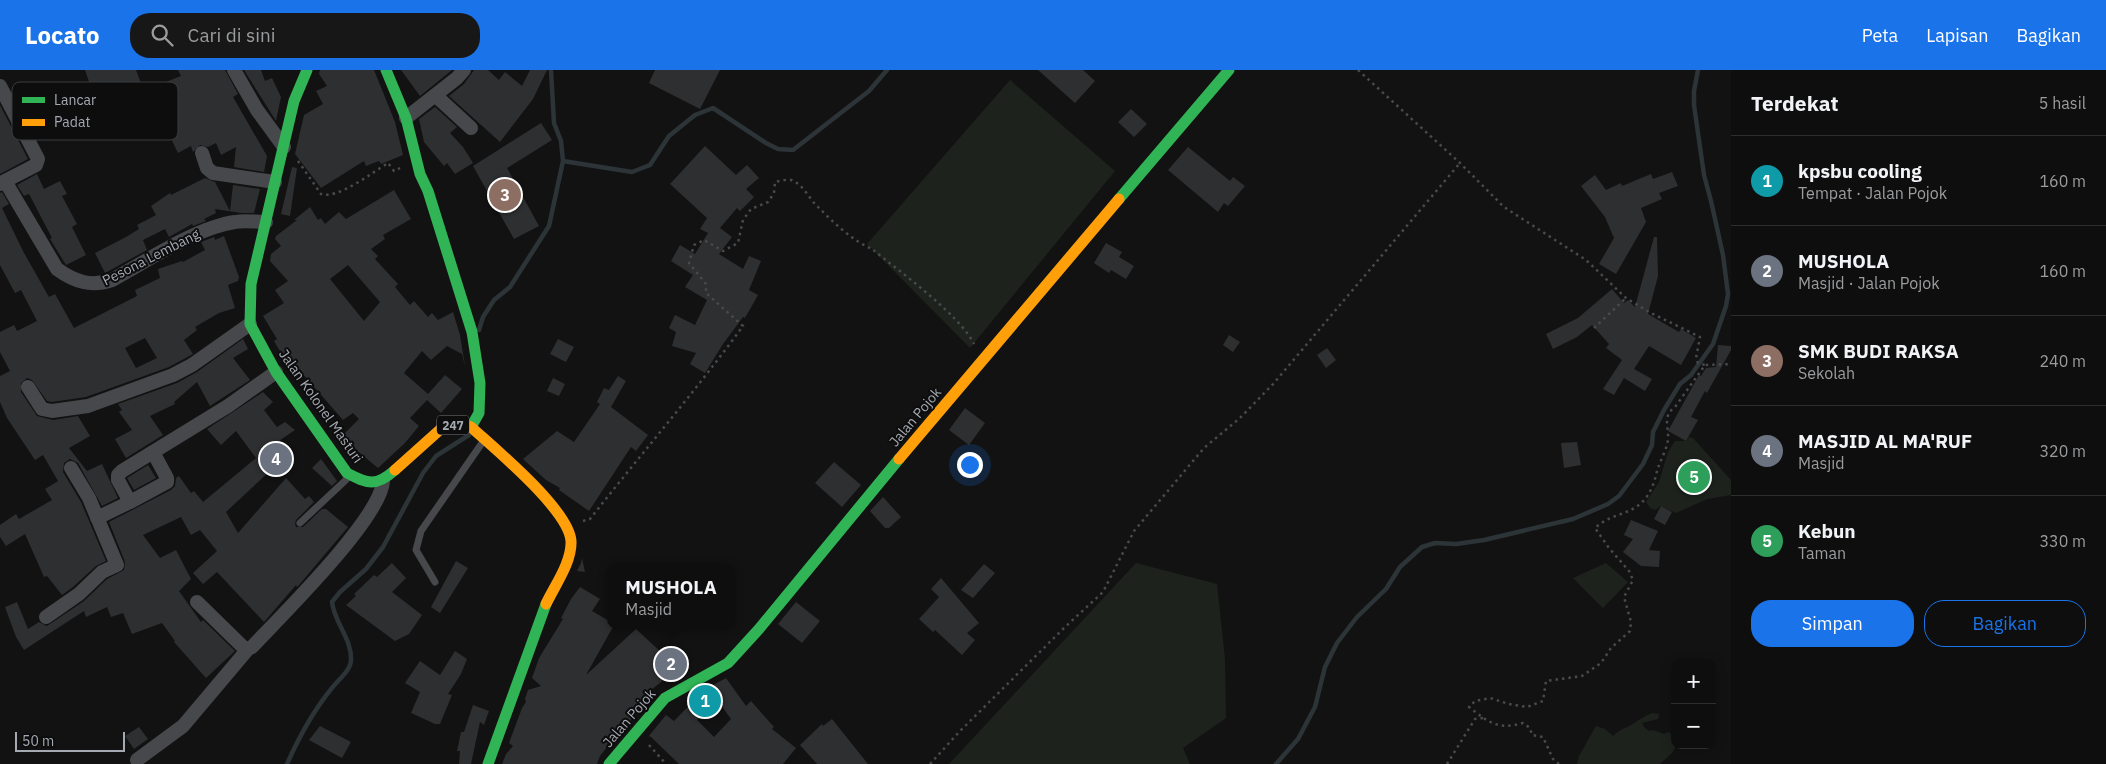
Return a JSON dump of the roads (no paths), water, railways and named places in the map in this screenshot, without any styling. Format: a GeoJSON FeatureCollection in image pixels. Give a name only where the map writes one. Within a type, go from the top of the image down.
{"type":"FeatureCollection","features":[{"type":"Feature","properties":{"kind":"street"},"geometry":{"type":"LineString","coordinates":[[234,70],[258,110],[284,147]]}},
{"type":"Feature","properties":{"kind":"street","name":"Jalan Kolonel Masturi"},"geometry":{"type":"LineString","coordinates":[[306,70],[294,101],[251,284],[250,324],[276,372],[347,473],[365,482],[383,481]]}},
{"type":"Feature","properties":{"kind":"street"},"geometry":{"type":"LineString","coordinates":[[386,70],[406,118],[420,174],[428,191],[472,332],[480,384],[479,413],[472,427]]}},
{"type":"Feature","properties":{"kind":"street"},"geometry":{"type":"LineString","coordinates":[[406,118],[457,78],[464,70]]}},
{"type":"Feature","properties":{"kind":"street","name":"Jalan Pojok"},"geometry":{"type":"LineString","coordinates":[[609,764],[664,698],[718,670],[728,663],[744,646],[1229,70]]}},
{"type":"Feature","properties":{"kind":"street"},"geometry":{"type":"LineString","coordinates":[[0,86],[12,109]]}},
{"type":"Feature","properties":{"kind":"street"},"geometry":{"type":"LineString","coordinates":[[435,95],[472,128]]}},
{"type":"Feature","properties":{"kind":"street"},"geometry":{"type":"LineString","coordinates":[[2,182],[36,165],[38,159],[28,140]]}},
{"type":"Feature","properties":{"kind":"street"},"geometry":{"type":"LineString","coordinates":[[202,153],[207,168],[213,173],[276,182]]}},
{"type":"Feature","properties":{"kind":"street","name":"Pesona Lembang"},"geometry":{"type":"LineString","coordinates":[[2,182],[57,269],[69,278],[90,284],[100,284],[112,280],[198,232],[215,226],[236,222],[266,222]]}},
{"type":"Feature","properties":{"kind":"street"},"geometry":{"type":"LineString","coordinates":[[28,387],[42,409],[52,411],[88,406],[173,375],[192,366],[250,324]]}},
{"type":"Feature","properties":{"kind":"street"},"geometry":{"type":"LineString","coordinates":[[130,502],[118,480],[118,475],[228,406],[276,372]]}},
{"type":"Feature","properties":{"kind":"street","name":"247"},"geometry":{"type":"LineString","coordinates":[[383,481],[443,427],[459,423],[472,427],[554,505],[569,532],[571,541],[569,556],[541,612],[488,764]]}},
{"type":"Feature","properties":{"kind":"street"},"geometry":{"type":"LineString","coordinates":[[97,518],[167,482],[168,478],[153,452]]}},
{"type":"Feature","properties":{"kind":"street"},"geometry":{"type":"LineString","coordinates":[[46,617],[79,594],[102,572],[117,565],[89,498],[71,468]]}},
{"type":"Feature","properties":{"kind":"street"},"geometry":{"type":"LineString","coordinates":[[137,760],[183,726],[248,649],[252,648],[346,545],[367,517],[382,490],[383,481]]}},
{"type":"Feature","properties":{"kind":"street"},"geometry":{"type":"LineString","coordinates":[[197,602],[243,647],[248,649]]}},
{"type":"Feature","properties":{"kind":"lane"},"geometry":{"type":"LineString","coordinates":[[435,582],[416,550],[421,531],[485,440]]}},
{"type":"Feature","properties":{"kind":"lane"},"geometry":{"type":"LineString","coordinates":[[300,523],[351,475]]}},
{"type":"Feature","properties":{"kind":"waterway"},"geometry":{"type":"LineString","coordinates":[[479,330],[483,317],[494,300],[510,287],[549,226],[563,161],[561,141],[554,123],[551,70]]}},
{"type":"Feature","properties":{"kind":"waterway"},"geometry":{"type":"LineString","coordinates":[[563,161],[632,172],[650,165],[669,136],[695,115],[713,108],[766,143],[778,149],[793,150],[869,91],[887,70]]}},
{"type":"Feature","properties":{"kind":"waterway"},"geometry":{"type":"LineString","coordinates":[[1276,764],[1298,739],[1315,707],[1325,667],[1337,643],[1357,617],[1386,589],[1400,567],[1422,547],[1435,543],[1456,544],[1484,540],[1573,519],[1608,504],[1619,496],[1643,464],[1652,445],[1653,432],[1664,410],[1680,384],[1691,375],[1713,344],[1726,306],[1728,294],[1723,255],[1704,175],[1694,105],[1694,91],[1698,70]]}},
{"type":"Feature","properties":{"kind":"waterway"},"geometry":{"type":"LineString","coordinates":[[287,764],[313,715],[325,697],[347,671],[350,664],[351,652],[349,645],[336,617],[332,602],[340,592],[366,569],[383,547],[423,473],[436,456],[469,435]]}},
{"type":"Feature","properties":{"kind":"place","name":"SMK BUDI RAKSA"},"geometry":{"type":"Point","coordinates":[505,195]}},
{"type":"Feature","properties":{"kind":"place","name":"MASJID AL MA'RUF"},"geometry":{"type":"Point","coordinates":[276,459]}},
{"type":"Feature","properties":{"kind":"place","name":"Kebun"},"geometry":{"type":"Point","coordinates":[1694,477]}},
{"type":"Feature","properties":{"kind":"place","name":"MUSHOLA"},"geometry":{"type":"Point","coordinates":[671,664]}},
{"type":"Feature","properties":{"kind":"place","name":"kpsbu cooling"},"geometry":{"type":"Point","coordinates":[705,701]}}]}
